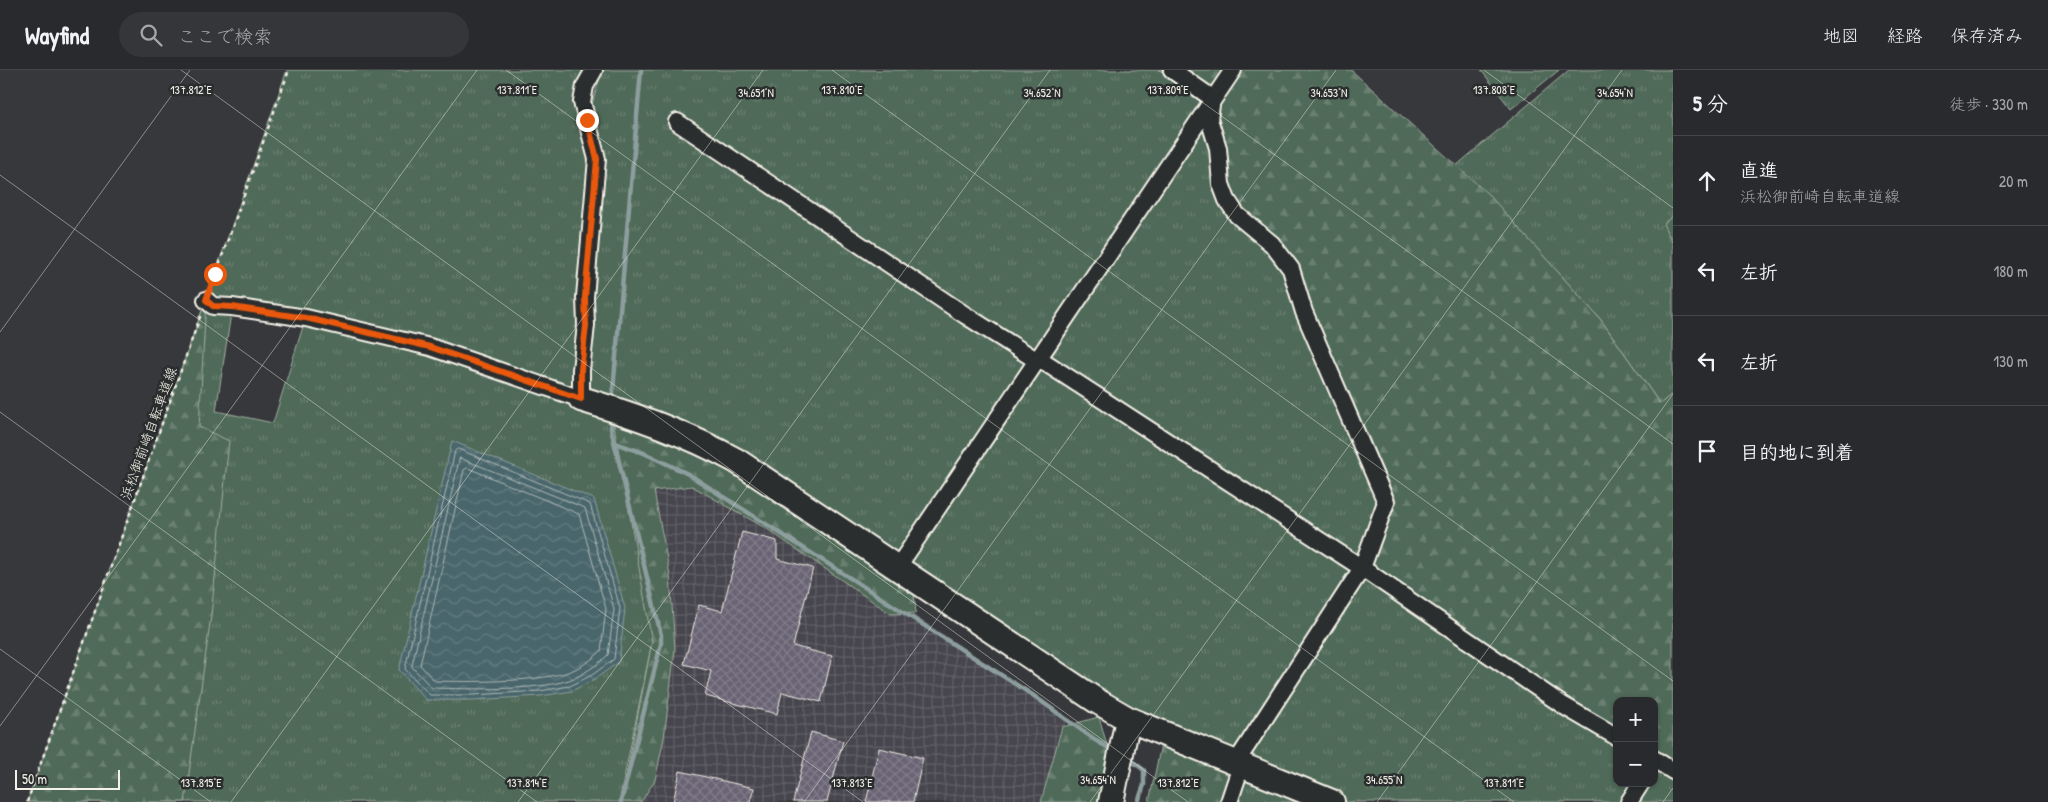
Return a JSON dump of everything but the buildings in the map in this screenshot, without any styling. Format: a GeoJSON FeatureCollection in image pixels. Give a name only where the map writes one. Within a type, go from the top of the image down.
{"type":"FeatureCollection","features":[{"type":"Feature","properties":{"kind":"street"},"geometry":{"type":"LineString","coordinates":[[581,399],[581,370],[586,326],[585,297],[597,159],[582,102],[585,86],[594,70]]}},
{"type":"Feature","properties":{"kind":"street"},"geometry":{"type":"LineString","coordinates":[[1172,70],[1212,98]]}},
{"type":"Feature","properties":{"kind":"street"},"geometry":{"type":"LineString","coordinates":[[897,568],[1212,98],[1233,70]]}},
{"type":"Feature","properties":{"kind":"street"},"geometry":{"type":"LineString","coordinates":[[1212,98],[1210,119],[1218,148],[1221,184],[1227,200],[1237,215],[1272,244],[1291,269],[1304,312],[1386,502],[1362,568],[1238,765],[1229,802]]}},
{"type":"Feature","properties":{"kind":"street"},"geometry":{"type":"LineString","coordinates":[[677,122],[964,315],[1036,360],[1046,363],[1362,568],[1564,706],[1613,735]]}},
{"type":"Feature","properties":{"kind":"street"},"geometry":{"type":"LineString","coordinates":[[206,300],[213,306],[306,318],[430,347],[698,440],[736,460],[1098,701],[1128,719],[1332,802]]}},
{"type":"Feature","properties":{"kind":"street"},"geometry":{"type":"LineString","coordinates":[[1111,802],[1128,719]]}},
{"type":"Feature","properties":{"kind":"street"},"geometry":{"type":"LineString","coordinates":[[1658,762],[1673,771]]}},
{"type":"Feature","properties":{"kind":"street"},"geometry":{"type":"LineString","coordinates":[[1629,802],[1638,787]]}},
{"type":"Feature","properties":{"kind":"path","name":"浜松御前崎自転車道線"},"geometry":{"type":"LineString","coordinates":[[27,802],[289,70]]}},
{"type":"Feature","properties":{"kind":"shaded area"},"geometry":{"type":"Polygon","coordinates":[[[626,443],[748,504],[1067,717],[1046,802],[636,802],[673,668],[626,443]]]}},
{"type":"Feature","properties":{"kind":"green space"},"geometry":{"type":"Polygon","coordinates":[[[287,70],[590,70],[590,111],[602,70],[1172,70],[1207,105],[1291,269],[1386,502],[1362,568],[1613,731],[1613,787],[1658,787],[1658,762],[1673,771],[1673,802],[1224,802],[1235,764],[1128,719],[616,412],[652,642],[619,802],[28,802],[287,70]],[[232,307],[216,411],[273,423],[305,320],[232,307]]]}},
{"type":"Feature","properties":{"kind":"green space"},"geometry":{"type":"Polygon","coordinates":[[[1169,70],[1351,70],[1490,196],[1601,320],[1660,404],[1673,393],[1673,769],[1658,759],[1658,697],[1613,697],[1613,728],[1370,564],[1397,502],[1290,258],[1246,222],[1221,184],[1212,98],[1169,70]]]}},
{"type":"Feature","properties":{"kind":"green space"},"geometry":{"type":"Polygon","coordinates":[[[1481,70],[1559,70],[1511,109],[1481,70]]]}},
{"type":"Feature","properties":{"kind":"green space"},"geometry":{"type":"Polygon","coordinates":[[[1569,70],[1673,70],[1673,216],[1663,224],[1673,241],[1673,393],[1660,404],[1601,320],[1490,197],[1456,166],[1569,70]]]}},
{"type":"Feature","properties":{"kind":"green space"},"geometry":{"type":"Polygon","coordinates":[[[1673,216],[1673,244],[1663,224],[1673,216]]]}},
{"type":"Feature","properties":{"kind":"green space"},"geometry":{"type":"Polygon","coordinates":[[[206,300],[199,427],[229,441],[211,616],[185,802],[27,802],[206,300]]]}},
{"type":"Feature","properties":{"kind":"green space"},"geometry":{"type":"Polygon","coordinates":[[[611,408],[698,439],[914,592],[916,613],[891,614],[767,529],[692,486],[654,491],[670,575],[675,649],[664,738],[655,780],[641,802],[621,802],[652,642],[611,408]]]}},
{"type":"Feature","properties":{"kind":"green space"},"geometry":{"type":"Polygon","coordinates":[[[1099,717],[1116,777],[1110,802],[1041,802],[1062,727],[1099,717]]]}},
{"type":"Feature","properties":{"kind":"green space"},"geometry":{"type":"Polygon","coordinates":[[[1163,735],[1235,764],[1225,802],[1149,802],[1163,735]]]}},
{"type":"Feature","properties":{"kind":"water"},"geometry":{"type":"Polygon","coordinates":[[[452,441],[594,499],[625,608],[619,662],[595,679],[572,691],[541,696],[473,700],[426,700],[399,670],[452,441]]]}},
{"type":"Feature","properties":{"kind":"waterway"},"geometry":{"type":"LineString","coordinates":[[612,402],[641,70]]}},
{"type":"Feature","properties":{"kind":"waterway"},"geometry":{"type":"LineString","coordinates":[[612,418],[611,429],[661,635],[661,644],[621,802]]}},
{"type":"Feature","properties":{"kind":"waterway"},"geometry":{"type":"LineString","coordinates":[[615,443],[644,453],[688,474],[1034,696],[1098,742],[1115,751]]}},
{"type":"Feature","properties":{"kind":"waterway"},"geometry":{"type":"LineString","coordinates":[[1128,758],[1144,770],[1144,785],[1138,802]]}},
{"type":"Feature","properties":{"kind":"route"},"geometry":{"type":"LineString","coordinates":[[215,274],[206,300],[213,306],[306,318],[430,347],[581,399],[581,370],[586,326],[585,297],[597,159],[587,120]]}}]}
